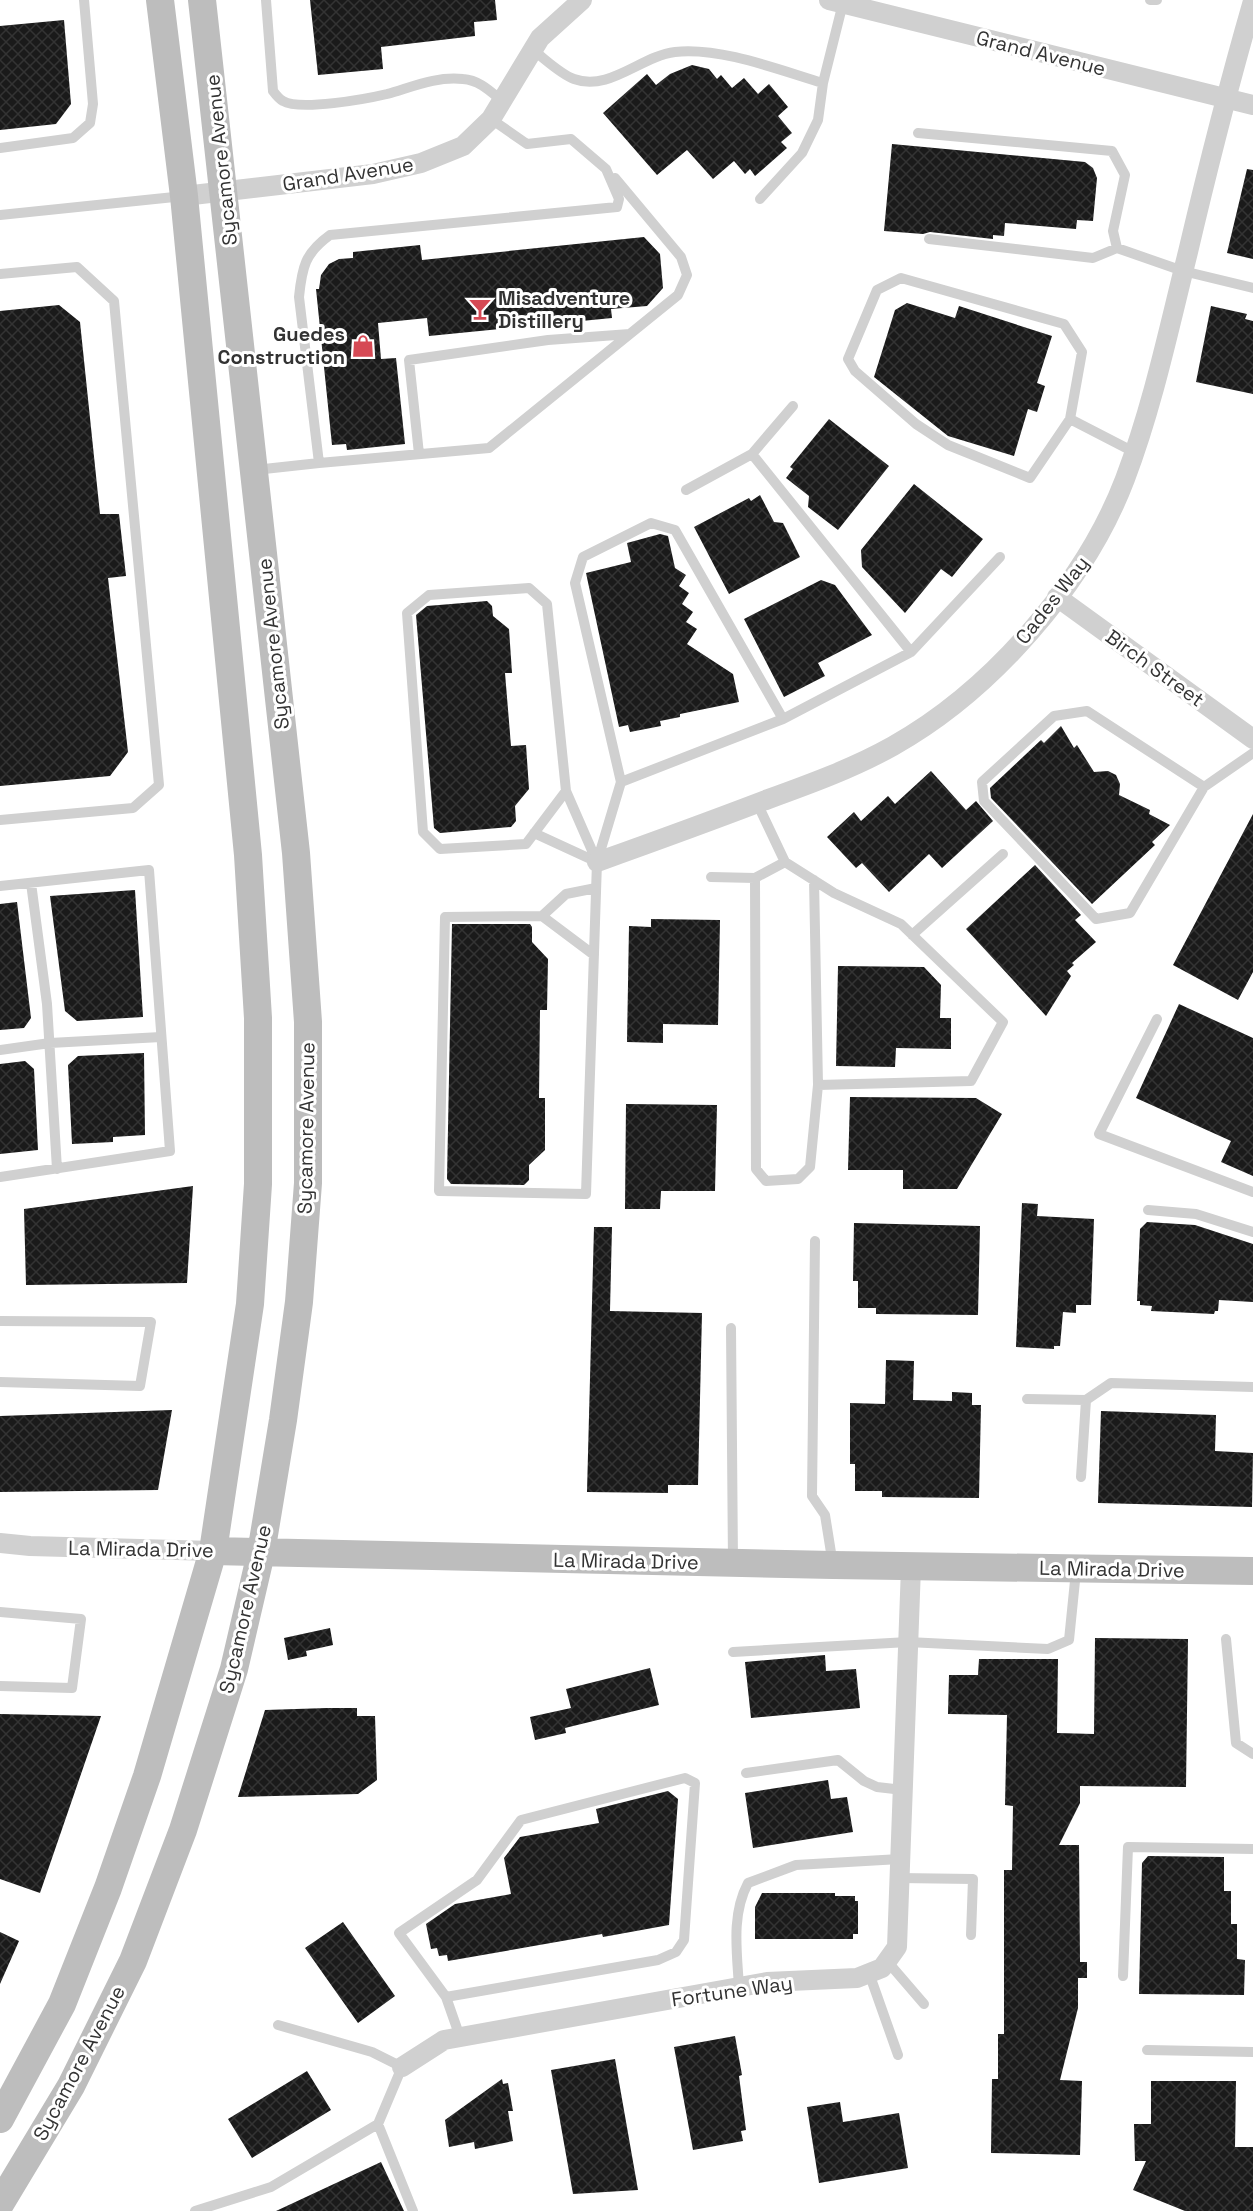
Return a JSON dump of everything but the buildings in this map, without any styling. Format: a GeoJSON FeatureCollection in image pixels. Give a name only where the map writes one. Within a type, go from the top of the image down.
{"type":"FeatureCollection","features":[{"type":"Feature","properties":{"kind":"main road","name":"Sycamore Avenue"},"geometry":{"type":"LineString","coordinates":[[0,2120],[62,2004],[108,1888],[147,1776],[213,1551],[250,1304],[258,1184],[258,1018],[248,855],[184,196],[160,0]]}},
{"type":"Feature","properties":{"kind":"main road","name":"Sycamore Avenue"},"geometry":{"type":"LineString","coordinates":[[0,2204],[71,2086],[133,1961],[183,1830],[234,1670],[261,1553],[283,1420],[299,1302],[308,1183],[308,1022],[296,853],[202,0]]}},
{"type":"Feature","properties":{"kind":"main road","name":"La Mirada Drive"},"geometry":{"type":"LineString","coordinates":[[213,1551],[911,1567],[1253,1571]]}},
{"type":"Feature","properties":{"kind":"street","name":"Cades Way"},"geometry":{"type":"LineString","coordinates":[[597,862],[820,780],[893,746],[942,714],[994,669],[1031,631],[1057,597],[1085,559],[1124,482],[1153,396],[1225,98],[1253,1]]}},
{"type":"Feature","properties":{"kind":"street","name":"Grand Avenue"},"geometry":{"type":"LineString","coordinates":[[184,196],[373,174],[421,163],[463,146],[491,119],[540,38],[574,2]]}},
{"type":"Feature","properties":{"kind":"street","name":"Grand Avenue"},"geometry":{"type":"LineString","coordinates":[[836,2],[1253,105]]}},
{"type":"Feature","properties":{"kind":"street","name":"Birch Street"},"geometry":{"type":"LineString","coordinates":[[1057,597],[1253,739]]}},
{"type":"Feature","properties":{"kind":"street","name":"La Mirada Drive"},"geometry":{"type":"LineString","coordinates":[[0,1543],[30,1546],[213,1551]]}},
{"type":"Feature","properties":{"kind":"street"},"geometry":{"type":"LineString","coordinates":[[887,1961],[897,1947],[911,1567]]}},
{"type":"Feature","properties":{"kind":"street","name":"Fortune Way"},"geometry":{"type":"LineString","coordinates":[[402,2067],[444,2040],[767,1982],[857,1978],[882,1968],[887,1961]]}},
{"type":"Feature","properties":{"kind":"lane"},"geometry":{"type":"LineString","coordinates":[[0,148],[73,138],[90,123],[93,104],[84,0]]}},
{"type":"Feature","properties":{"kind":"lane"},"geometry":{"type":"LineString","coordinates":[[266,0],[273,91],[281,101],[294,105],[317,104],[386,94],[445,78],[465,79],[481,85],[502,101]]}},
{"type":"Feature","properties":{"kind":"lane"},"geometry":{"type":"LineString","coordinates":[[1150,0],[1157,0]]}},
{"type":"Feature","properties":{"kind":"lane"},"geometry":{"type":"LineString","coordinates":[[759,199],[802,153],[818,120],[836,2]]}},
{"type":"Feature","properties":{"kind":"lane"},"geometry":{"type":"LineString","coordinates":[[533,50],[574,79],[590,82],[614,77],[644,61],[674,52],[704,52],[823,83]]}},
{"type":"Feature","properties":{"kind":"lane"},"geometry":{"type":"LineString","coordinates":[[255,470],[489,448],[678,295],[687,274],[681,257],[606,169],[571,139],[527,144],[491,119]]}},
{"type":"Feature","properties":{"kind":"lane"},"geometry":{"type":"LineString","coordinates":[[918,133],[1112,152],[1125,175],[1113,231],[1117,248]]}},
{"type":"Feature","properties":{"kind":"lane"},"geometry":{"type":"LineString","coordinates":[[319,463],[299,297],[302,270],[313,247],[330,235],[617,207],[620,199],[606,169]]}},
{"type":"Feature","properties":{"kind":"lane"},"geometry":{"type":"LineString","coordinates":[[0,215],[184,196]]}},
{"type":"Feature","properties":{"kind":"lane"},"geometry":{"type":"LineString","coordinates":[[929,239],[1093,258],[1117,248],[1183,271],[1253,288]]}},
{"type":"Feature","properties":{"kind":"lane"},"geometry":{"type":"LineString","coordinates":[[0,274],[77,267],[114,301],[159,784],[133,808],[0,820]]}},
{"type":"Feature","properties":{"kind":"lane"},"geometry":{"type":"LineString","coordinates":[[901,278],[1064,324],[1082,351],[1070,419],[1030,478],[948,445],[916,424],[855,371],[848,359],[877,290],[901,278]]}},
{"type":"Feature","properties":{"kind":"lane"},"geometry":{"type":"LineString","coordinates":[[419,454],[409,360],[548,340],[630,334]]}},
{"type":"Feature","properties":{"kind":"lane"},"geometry":{"type":"LineString","coordinates":[[686,489],[752,454],[794,406]]}},
{"type":"Feature","properties":{"kind":"lane"},"geometry":{"type":"LineString","coordinates":[[1070,419],[1134,452]]}},
{"type":"Feature","properties":{"kind":"lane"},"geometry":{"type":"LineString","coordinates":[[752,454],[911,652]]}},
{"type":"Feature","properties":{"kind":"lane"},"geometry":{"type":"LineString","coordinates":[[594,955],[542,916],[446,917],[439,1191],[586,1194],[594,955],[596,888],[597,862],[621,782],[575,583],[583,557],[651,523],[675,530],[783,719]]}},
{"type":"Feature","properties":{"kind":"lane"},"geometry":{"type":"LineString","coordinates":[[621,782],[783,719],[911,652],[1000,557]]}},
{"type":"Feature","properties":{"kind":"lane"},"geometry":{"type":"LineString","coordinates":[[566,791],[526,844],[440,849],[423,832],[407,613],[429,595],[529,588],[547,604],[566,791],[597,862]]}},
{"type":"Feature","properties":{"kind":"lane"},"geometry":{"type":"LineString","coordinates":[[1204,787],[1087,711],[1054,716],[982,782],[984,801],[1096,919],[1130,913],[1204,787],[1253,753]]}},
{"type":"Feature","properties":{"kind":"lane"},"geometry":{"type":"LineString","coordinates":[[757,803],[785,862],[834,893],[901,924],[1003,1022],[970,1082],[818,1085]]}},
{"type":"Feature","properties":{"kind":"lane"},"geometry":{"type":"LineString","coordinates":[[534,833],[597,862]]}},
{"type":"Feature","properties":{"kind":"lane"},"geometry":{"type":"LineString","coordinates":[[912,935],[1003,854]]}},
{"type":"Feature","properties":{"kind":"lane"},"geometry":{"type":"LineString","coordinates":[[711,877],[755,878],[785,862]]}},
{"type":"Feature","properties":{"kind":"lane"},"geometry":{"type":"LineString","coordinates":[[0,886],[149,870],[170,1151],[0,1177]]}},
{"type":"Feature","properties":{"kind":"lane"},"geometry":{"type":"LineString","coordinates":[[755,878],[756,1169],[766,1181],[798,1179],[810,1167],[818,1085],[814,880]]}},
{"type":"Feature","properties":{"kind":"lane"},"geometry":{"type":"LineString","coordinates":[[31,882],[50,1043],[57,1168]]}},
{"type":"Feature","properties":{"kind":"lane"},"geometry":{"type":"LineString","coordinates":[[542,916],[566,894],[596,888]]}},
{"type":"Feature","properties":{"kind":"lane"},"geometry":{"type":"LineString","coordinates":[[1157,1019],[1099,1134],[1253,1192]]}},
{"type":"Feature","properties":{"kind":"lane"},"geometry":{"type":"LineString","coordinates":[[0,1050],[50,1043],[161,1036]]}},
{"type":"Feature","properties":{"kind":"lane"},"geometry":{"type":"LineString","coordinates":[[1148,1210],[1196,1214],[1253,1232]]}},
{"type":"Feature","properties":{"kind":"lane"},"geometry":{"type":"LineString","coordinates":[[815,1241],[812,1496],[825,1515],[833,1565]]}},
{"type":"Feature","properties":{"kind":"lane"},"geometry":{"type":"LineString","coordinates":[[0,1321],[151,1322],[140,1386],[0,1382]]}},
{"type":"Feature","properties":{"kind":"lane"},"geometry":{"type":"LineString","coordinates":[[731,1328],[733,1563]]}},
{"type":"Feature","properties":{"kind":"lane"},"geometry":{"type":"LineString","coordinates":[[1027,1399],[1086,1400],[1111,1383],[1253,1387]]}},
{"type":"Feature","properties":{"kind":"lane"},"geometry":{"type":"LineString","coordinates":[[1081,1477],[1086,1400]]}},
{"type":"Feature","properties":{"kind":"lane"},"geometry":{"type":"LineString","coordinates":[[733,1652],[908,1642],[1048,1649],[1069,1640],[1077,1569]]}},
{"type":"Feature","properties":{"kind":"lane"},"geometry":{"type":"LineString","coordinates":[[0,1612],[81,1619],[72,1688],[0,1686]]}},
{"type":"Feature","properties":{"kind":"lane"},"geometry":{"type":"LineString","coordinates":[[1226,1639],[1236,1743],[1253,1754]]}},
{"type":"Feature","properties":{"kind":"lane"},"geometry":{"type":"LineString","coordinates":[[746,1773],[838,1760],[864,1781],[878,1787],[903,1790]]}},
{"type":"Feature","properties":{"kind":"lane"},"geometry":{"type":"LineString","coordinates":[[446,1997],[658,1960],[676,1952],[684,1940],[695,1783],[686,1778],[521,1820],[477,1880],[399,1933],[446,1997],[460,2037]]}},
{"type":"Feature","properties":{"kind":"lane"},"geometry":{"type":"LineString","coordinates":[[1123,1976],[1128,1847],[1253,1849]]}},
{"type":"Feature","properties":{"kind":"lane"},"geometry":{"type":"LineString","coordinates":[[739,1987],[735,1937],[740,1898],[748,1883],[796,1865],[900,1869],[973,1879],[971,1935]]}},
{"type":"Feature","properties":{"kind":"lane"},"geometry":{"type":"LineString","coordinates":[[887,1961],[924,2004]]}},
{"type":"Feature","properties":{"kind":"lane"},"geometry":{"type":"LineString","coordinates":[[869,1973],[898,2055]]}},
{"type":"Feature","properties":{"kind":"lane"},"geometry":{"type":"LineString","coordinates":[[195,2211],[271,2187],[378,2124],[402,2067],[372,2052],[278,2025]]}},
{"type":"Feature","properties":{"kind":"lane"},"geometry":{"type":"LineString","coordinates":[[1147,2050],[1253,2052]]}},
{"type":"Feature","properties":{"kind":"lane"},"geometry":{"type":"LineString","coordinates":[[378,2124],[413,2211]]}},
{"type":"Feature","properties":{"kind":"place","name":"Misadventure Distillery"},"geometry":{"type":"Point","coordinates":[480,309]}},
{"type":"Feature","properties":{"kind":"place","name":"Guedes Construction"},"geometry":{"type":"Point","coordinates":[363,346]}}]}
